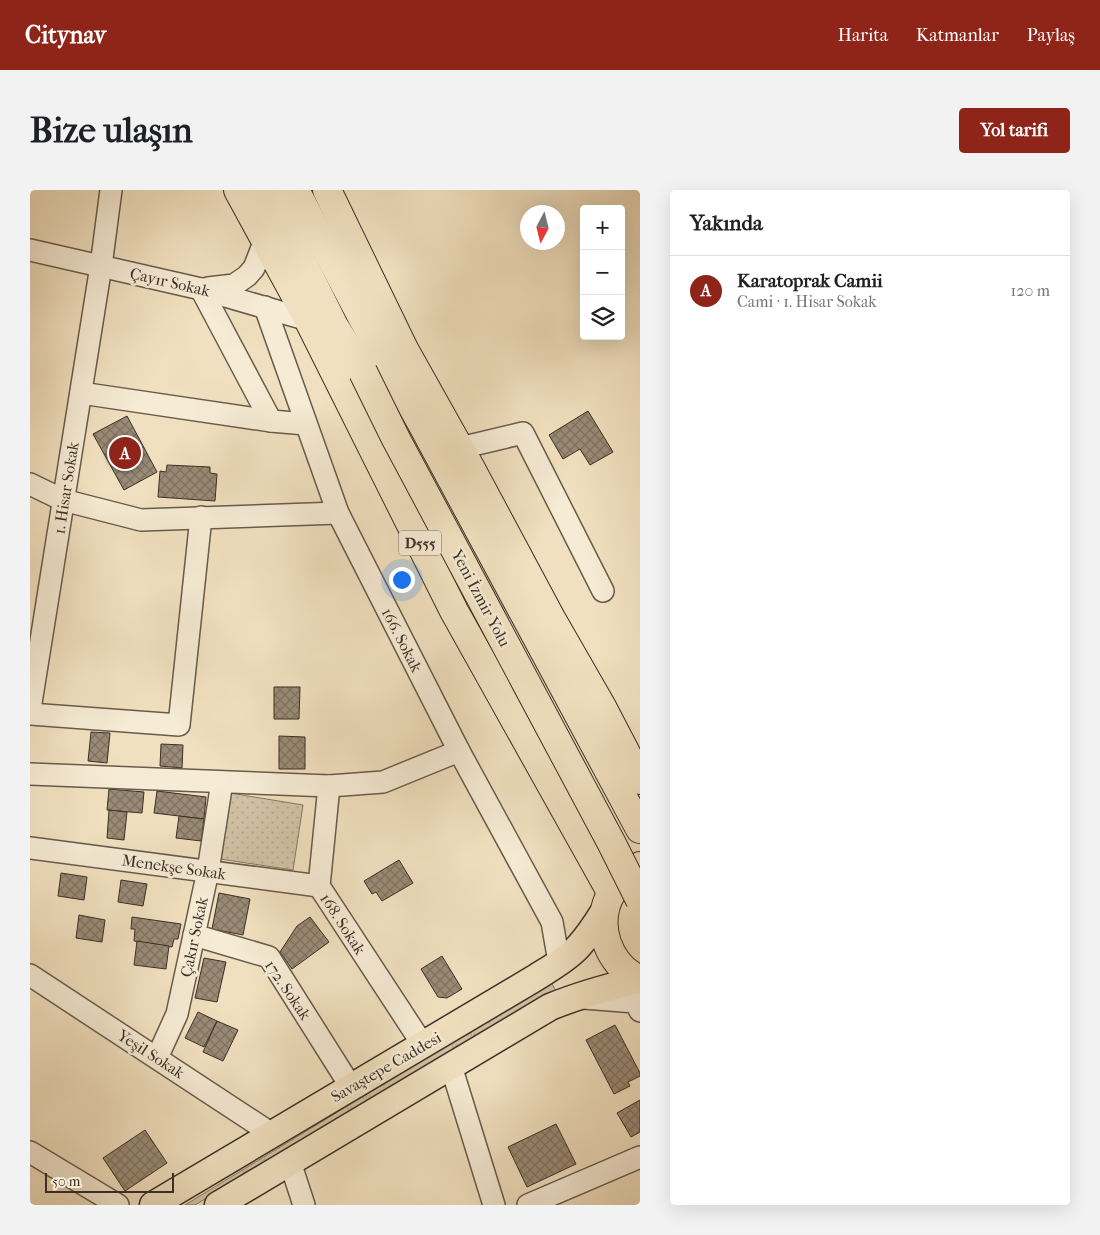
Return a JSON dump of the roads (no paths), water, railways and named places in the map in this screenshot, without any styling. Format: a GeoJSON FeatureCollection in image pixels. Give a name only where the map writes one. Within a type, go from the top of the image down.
{"type":"FeatureCollection","features":[{"type":"Feature","properties":{"kind":"highway","name":"Yeni İzmir Yolu"},"geometry":{"type":"LineString","coordinates":[[238,190],[308,320],[454,611],[608,902]]}},
{"type":"Feature","properties":{"kind":"highway","name":"Yeni İzmir Yolu"},"geometry":{"type":"LineString","coordinates":[[266,190],[334,326],[373,363],[640,829]]}},
{"type":"Feature","properties":{"kind":"highway"},"geometry":{"type":"LineString","coordinates":[[295,190],[363,319],[373,363]]}},
{"type":"Feature","properties":{"kind":"highway"},"geometry":{"type":"LineString","coordinates":[[327,190],[404,349],[460,448],[640,780]]}},
{"type":"Feature","properties":{"kind":"highway","name":"Yeni İzmir Yolu"},"geometry":{"type":"LineString","coordinates":[[373,363],[401,447],[640,900]]}},
{"type":"Feature","properties":{"kind":"highway"},"geometry":{"type":"LineString","coordinates":[[639,980],[622,968],[609,951],[604,932],[608,902],[624,876],[640,866]]}},
{"type":"Feature","properties":{"kind":"main road","name":"Savaştepe Caddesi"},"geometry":{"type":"LineString","coordinates":[[153,1205],[535,978],[577,948],[608,902]]}},
{"type":"Feature","properties":{"kind":"main road","name":"Savaştepe Caddesi"},"geometry":{"type":"LineString","coordinates":[[218,1205],[550,1008],[574,997],[639,980]]}},
{"type":"Feature","properties":{"kind":"street","name":"1. Hisar Sokak"},"geometry":{"type":"LineString","coordinates":[[30,709],[35,648],[64,500],[112,190]]}},
{"type":"Feature","properties":{"kind":"street"},"geometry":{"type":"LineString","coordinates":[[265,240],[254,268],[247,276],[234,285],[201,288],[271,421]]}},
{"type":"Feature","properties":{"kind":"street","name":"Çayır Sokak"},"geometry":{"type":"LineString","coordinates":[[30,250],[201,288],[308,320]]}},
{"type":"Feature","properties":{"kind":"street","name":"166. Sokak"},"geometry":{"type":"LineString","coordinates":[[266,307],[338,513],[459,751],[552,922],[559,962]]}},
{"type":"Feature","properties":{"kind":"street"},"geometry":{"type":"LineString","coordinates":[[81,393],[271,421],[306,424]]}},
{"type":"Feature","properties":{"kind":"street"},"geometry":{"type":"LineString","coordinates":[[460,448],[523,433],[603,591]]}},
{"type":"Feature","properties":{"kind":"street"},"geometry":{"type":"LineString","coordinates":[[30,484],[64,500],[141,520],[338,513]]}},
{"type":"Feature","properties":{"kind":"street"},"geometry":{"type":"LineString","coordinates":[[30,714],[179,725],[201,517]]}},
{"type":"Feature","properties":{"kind":"street"},"geometry":{"type":"LineString","coordinates":[[30,774],[329,786],[383,782],[459,751]]}},
{"type":"Feature","properties":{"kind":"street","name":"Çakır Sokak"},"geometry":{"type":"LineString","coordinates":[[157,1058],[177,1014],[208,871],[222,782]]}},
{"type":"Feature","properties":{"kind":"street","name":"168. Sokak"},"geometry":{"type":"LineString","coordinates":[[329,786],[319,886],[423,1045]]}},
{"type":"Feature","properties":{"kind":"street","name":"Menekşe Sokak"},"geometry":{"type":"LineString","coordinates":[[30,848],[319,886]]}},
{"type":"Feature","properties":{"kind":"street","name":"172. Sokak"},"geometry":{"type":"LineString","coordinates":[[194,935],[269,957],[351,1087]]}},
{"type":"Feature","properties":{"kind":"street","name":"Yeşil Sokak"},"geometry":{"type":"LineString","coordinates":[[30,975],[272,1134]]}},
{"type":"Feature","properties":{"kind":"street"},"geometry":{"type":"LineString","coordinates":[[574,997],[635,1002],[640,1011]]}},
{"type":"Feature","properties":{"kind":"street"},"geometry":{"type":"LineString","coordinates":[[451,1066],[494,1205]]}},
{"type":"Feature","properties":{"kind":"street"},"geometry":{"type":"LineString","coordinates":[[30,1152],[118,1205]]}},
{"type":"Feature","properties":{"kind":"street"},"geometry":{"type":"LineString","coordinates":[[528,1205],[640,1157]]}},
{"type":"Feature","properties":{"kind":"street"},"geometry":{"type":"LineString","coordinates":[[290,1162],[304,1205]]}},
{"type":"Feature","properties":{"kind":"place","name":"Karatoprak Camii"},"geometry":{"type":"Point","coordinates":[125,453]}}]}
